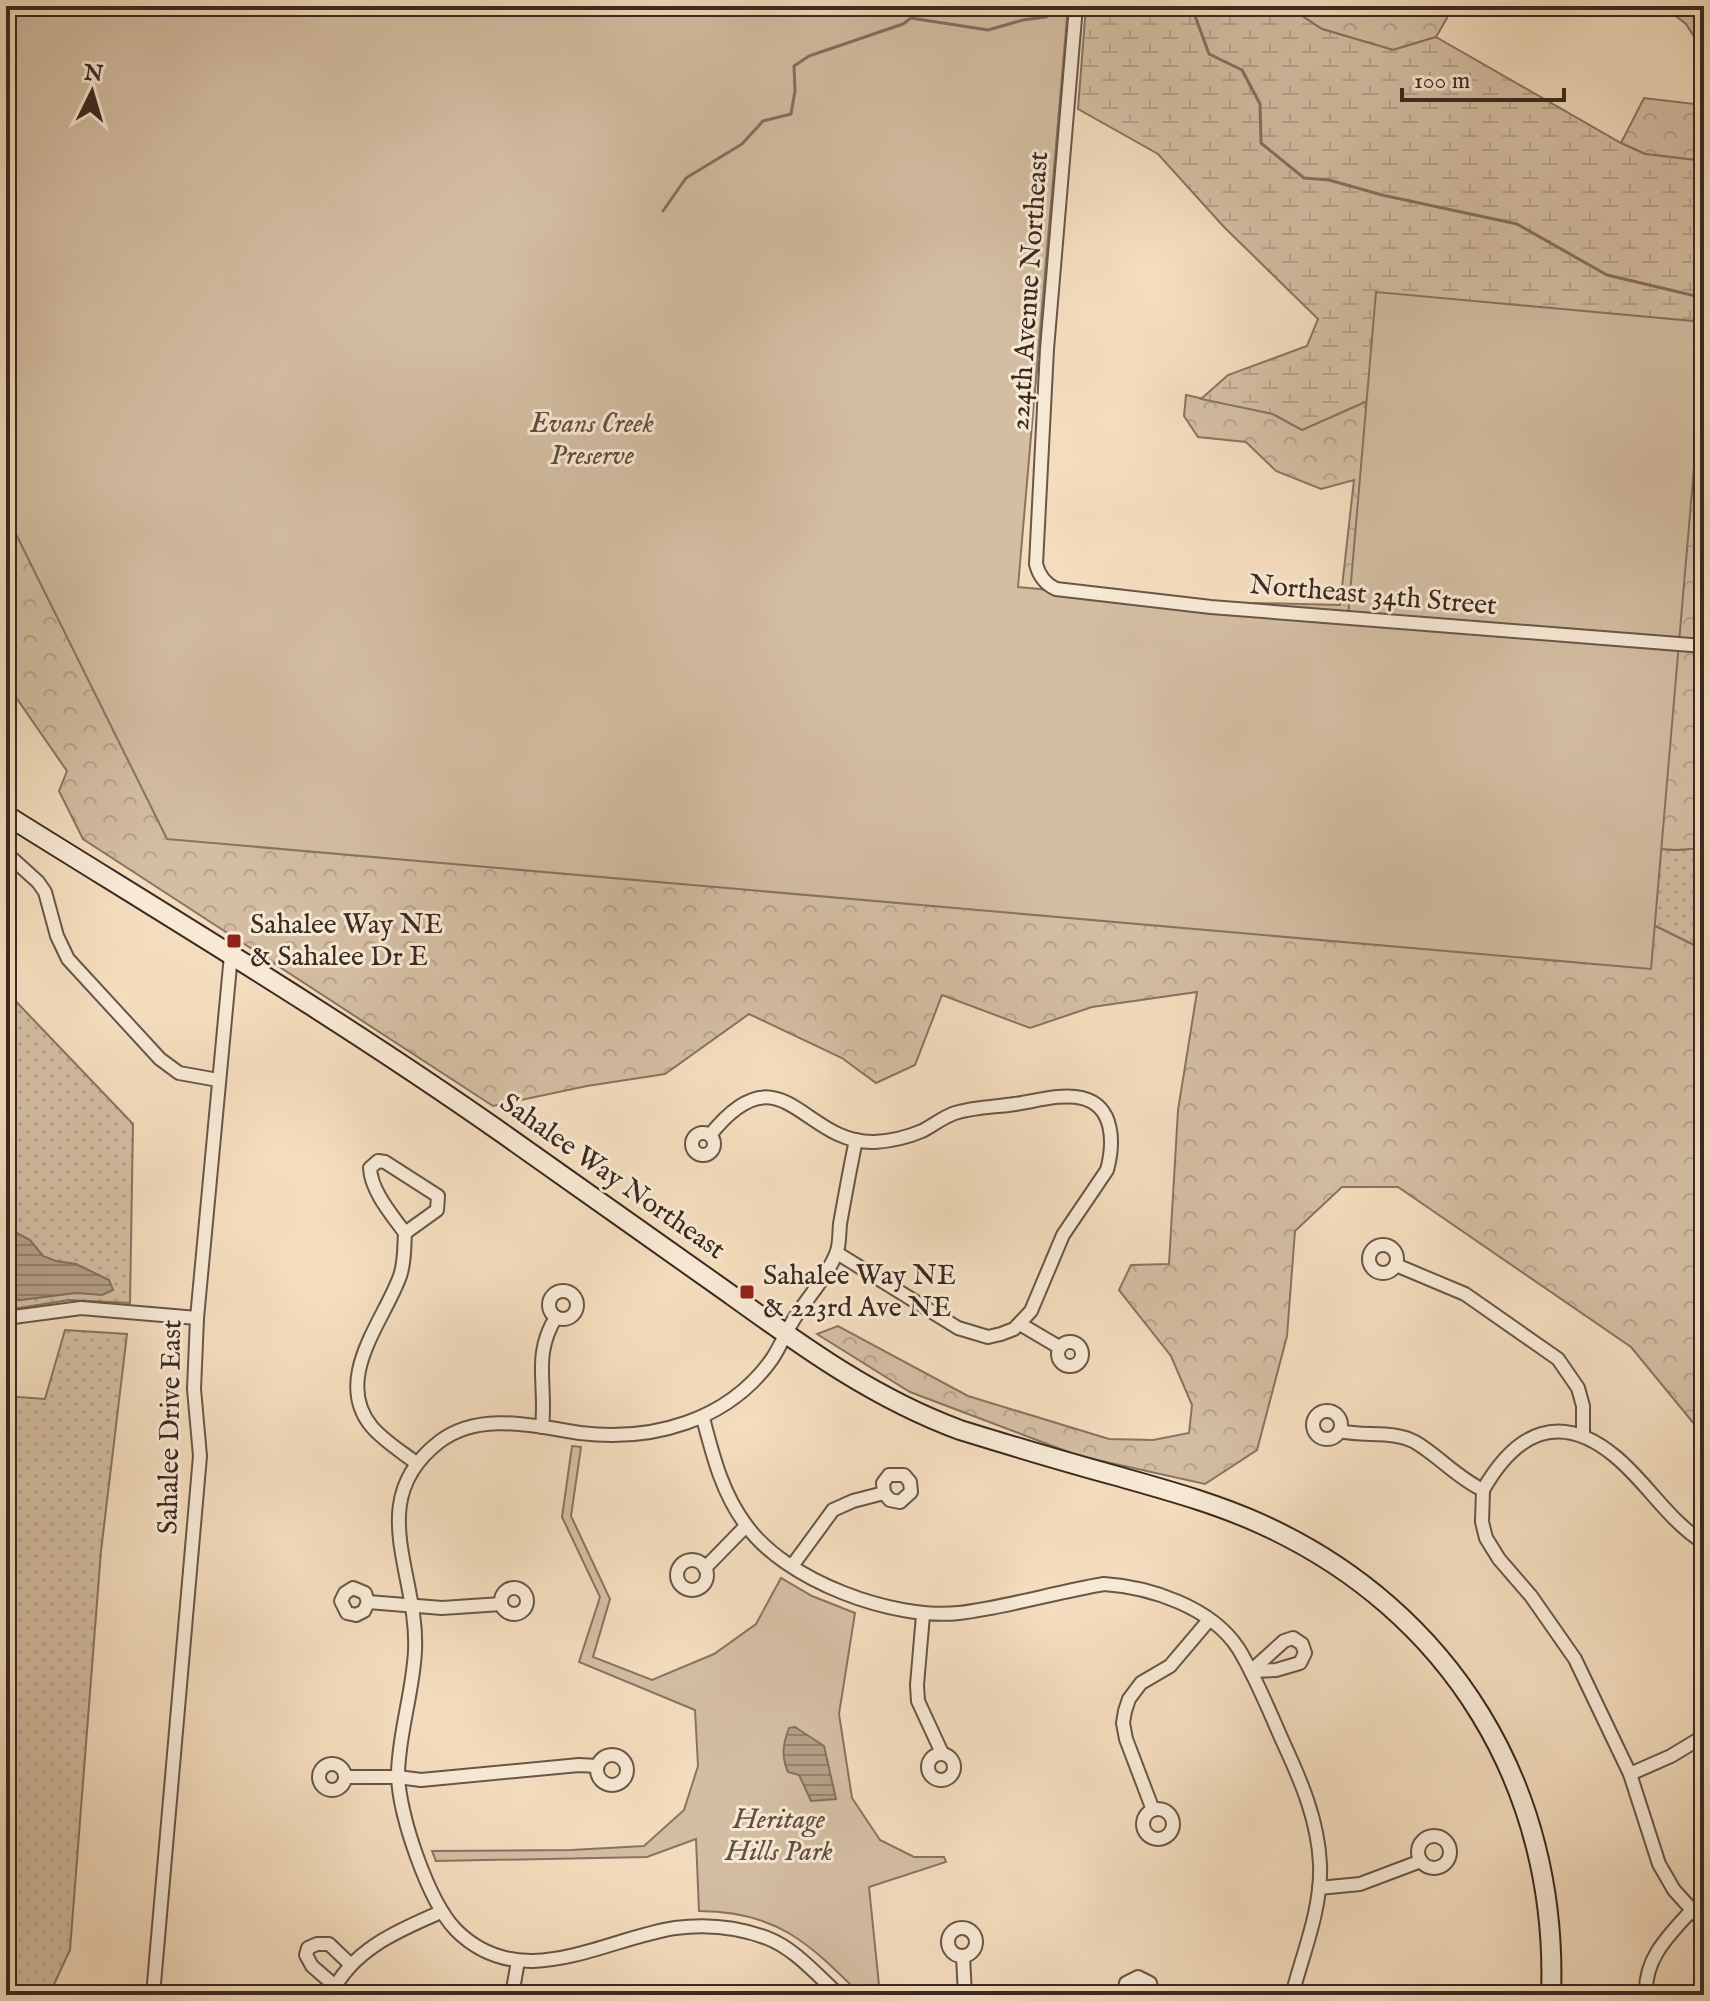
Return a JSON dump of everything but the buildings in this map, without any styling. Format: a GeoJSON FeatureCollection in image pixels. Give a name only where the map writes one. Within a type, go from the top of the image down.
{"type":"FeatureCollection","features":[{"type":"Feature","properties":{"kind":"main road","name":"Sahalee Way Northeast"},"geometry":{"type":"LineString","coordinates":[[6,815],[363,1038],[785,1334],[873,1392],[926,1417],[1200,1500],[1260,1523],[1306,1546],[1370,1589],[1432,1648],[1457,1679],[1500,1750],[1523,1799],[1549,1907],[1551,1995]]}},
{"type":"Feature","properties":{"kind":"street","name":"224th Avenue Northeast"},"geometry":{"type":"LineString","coordinates":[[1042,578],[1036,564],[1047,349],[1076,6]]}},
{"type":"Feature","properties":{"kind":"street","name":"Northeast 34th Street"},"geometry":{"type":"LineString","coordinates":[[1042,578],[1056,589],[1211,607],[1704,646]]}},
{"type":"Feature","properties":{"kind":"street"},"geometry":{"type":"LineString","coordinates":[[6,853],[45,892],[57,936],[68,959],[150,1048],[179,1073],[218,1080]]}},
{"type":"Feature","properties":{"kind":"street","name":"Sahalee Drive East"},"geometry":{"type":"LineString","coordinates":[[153,1995],[200,1456],[194,1389],[197,1318],[231,955]]}},
{"type":"Feature","properties":{"kind":"street"},"geometry":{"type":"LineString","coordinates":[[710,1135],[737,1106],[763,1097],[789,1103],[834,1131],[856,1140],[886,1141],[924,1130],[959,1112],[1048,1099],[1084,1098],[1107,1116],[1111,1128],[1107,1170],[1063,1235],[1031,1311],[1020,1324],[1001,1334],[988,1337],[958,1328],[837,1253]]}},
{"type":"Feature","properties":{"kind":"street"},"geometry":{"type":"LineString","coordinates":[[837,1994],[789,1950],[770,1939],[730,1928],[674,1928],[557,1959],[518,1961],[476,1945],[457,1931],[441,1912],[420,1866],[405,1816],[398,1777],[415,1650],[413,1604],[397,1511],[401,1493],[416,1463],[454,1432],[488,1423],[627,1436],[651,1433],[703,1418],[749,1386],[773,1358],[837,1253],[856,1140]]}},
{"type":"Feature","properties":{"kind":"street"},"geometry":{"type":"LineString","coordinates":[[405,1233],[437,1210],[438,1196],[385,1162],[378,1161],[370,1168],[374,1185],[405,1233],[404,1261],[400,1277],[363,1352],[359,1369],[361,1405],[374,1429],[416,1463]]}},
{"type":"Feature","properties":{"kind":"street"},"geometry":{"type":"LineString","coordinates":[[1396,1265],[1465,1294],[1558,1359],[1578,1388],[1583,1406],[1583,1435]]}},
{"type":"Feature","properties":{"kind":"street"},"geometry":{"type":"LineString","coordinates":[[6,1318],[81,1308],[197,1318]]}},
{"type":"Feature","properties":{"kind":"street"},"geometry":{"type":"LineString","coordinates":[[542,1427],[545,1399],[541,1353],[556,1317]]}},
{"type":"Feature","properties":{"kind":"street"},"geometry":{"type":"LineString","coordinates":[[1020,1324],[1059,1347]]}},
{"type":"Feature","properties":{"kind":"street"},"geometry":{"type":"LineString","coordinates":[[703,1418],[718,1473],[746,1526],[776,1556],[848,1594],[880,1606],[923,1615],[960,1613],[1104,1584],[1128,1586],[1158,1593],[1185,1605],[1209,1620],[1236,1645],[1251,1671],[1312,1810],[1320,1864],[1319,1888],[1292,1995]]}},
{"type":"Feature","properties":{"kind":"street"},"geometry":{"type":"LineString","coordinates":[[1340,1431],[1386,1435],[1415,1442],[1457,1476],[1483,1490]]}},
{"type":"Feature","properties":{"kind":"street"},"geometry":{"type":"LineString","coordinates":[[1704,1543],[1674,1520],[1618,1458],[1583,1435],[1551,1431],[1527,1438],[1499,1465],[1483,1490],[1481,1514],[1486,1538],[1575,1659],[1630,1774],[1659,1864],[1674,1890],[1704,1923]]}},
{"type":"Feature","properties":{"kind":"street"},"geometry":{"type":"LineString","coordinates":[[792,1566],[833,1510],[884,1493]]}},
{"type":"Feature","properties":{"kind":"street"},"geometry":{"type":"LineString","coordinates":[[705,1568],[746,1526]]}},
{"type":"Feature","properties":{"kind":"street"},"geometry":{"type":"LineString","coordinates":[[368,1602],[454,1608],[501,1604]]}},
{"type":"Feature","properties":{"kind":"street"},"geometry":{"type":"LineString","coordinates":[[923,1615],[918,1701],[942,1753]]}},
{"type":"Feature","properties":{"kind":"street"},"geometry":{"type":"LineString","coordinates":[[1153,1810],[1126,1739],[1123,1723],[1125,1711],[1129,1699],[1141,1683],[1170,1666],[1209,1620]]}},
{"type":"Feature","properties":{"kind":"street"},"geometry":{"type":"LineString","coordinates":[[1630,1774],[1671,1756],[1704,1736]]}},
{"type":"Feature","properties":{"kind":"street"},"geometry":{"type":"LineString","coordinates":[[345,1777],[421,1780],[579,1765],[597,1766]]}},
{"type":"Feature","properties":{"kind":"street"},"geometry":{"type":"LineString","coordinates":[[1319,1888],[1360,1884],[1421,1861]]}},
{"type":"Feature","properties":{"kind":"street"},"geometry":{"type":"LineString","coordinates":[[1646,1995],[1647,1971],[1655,1953],[1691,1911]]}},
{"type":"Feature","properties":{"kind":"street"},"geometry":{"type":"LineString","coordinates":[[351,1965],[329,1944],[308,1948],[306,1955],[312,1966],[333,1990],[351,1965],[372,1947],[402,1929],[441,1912]]}},
{"type":"Feature","properties":{"kind":"street"},"geometry":{"type":"LineString","coordinates":[[963,1956],[965,1995]]}},
{"type":"Feature","properties":{"kind":"street"},"geometry":{"type":"LineString","coordinates":[[512,1995],[518,1961]]}},
{"type":"Feature","properties":{"kind":"street"},"geometry":{"type":"LineString","coordinates":[[1124,1995],[1126,1983],[1138,1977],[1150,1983],[1153,1995]]}},
{"type":"Feature","properties":{"kind":"green space","name":"Evans Creek Preserve"},"geometry":{"type":"Polygon","coordinates":[[[6,6],[1014,363],[1038,361],[1008,615],[1250,690],[1254,603],[1340,605],[1354,480],[1321,489],[1276,471],[1246,442],[1198,437],[1184,416],[1186,395],[1273,414],[1302,430],[1365,402],[1420,390],[1655,470],[1702,476],[1694,598],[1704,624],[1704,848],[1676,850],[1618,846],[1623,910],[1704,950],[1704,1436],[1631,1347],[1398,1187],[1342,1187],[1295,1231],[1287,1336],[1257,1450],[1205,1484],[1079,1456],[910,1392],[817,1334],[838,1326],[968,1396],[1109,1439],[1153,1440],[1189,1433],[1192,1405],[1171,1356],[1119,1290],[1131,1265],[1169,1264],[1178,1110],[1197,992],[1092,1007],[1030,1028],[942,995],[915,1065],[876,1083],[842,1058],[749,1014],[665,1074],[587,1086],[493,1106],[83,839],[59,791],[67,771],[6,683],[6,6]]]}},
{"type":"Feature","properties":{"kind":"green space","name":"Evans Creek Preserve"},"geometry":{"type":"Polygon","coordinates":[[[6,6],[1068,6],[1018,587],[1348,617],[1376,292],[1704,322],[1651,969],[167,839],[6,514],[6,6]]]}},
{"type":"Feature","properties":{"kind":"green space"},"geometry":{"type":"Polygon","coordinates":[[[1086,6],[1287,6],[1322,29],[1393,50],[1436,37],[1621,143],[1645,154],[1704,161],[1704,477],[1655,470],[1420,390],[1365,402],[1302,430],[1273,414],[1201,399],[1228,375],[1307,346],[1318,319],[1224,227],[1158,154],[1078,109],[1086,6]]]}},
{"type":"Feature","properties":{"kind":"green space"},"geometry":{"type":"Polygon","coordinates":[[[1287,6],[1444,6],[1447,18],[1436,37],[1393,50],[1322,29],[1287,6]]]}},
{"type":"Feature","properties":{"kind":"green space"},"geometry":{"type":"Polygon","coordinates":[[[1663,6],[1704,6],[1704,52],[1686,24],[1663,6]]]}},
{"type":"Feature","properties":{"kind":"green space"},"geometry":{"type":"Polygon","coordinates":[[[1704,77],[1704,161],[1645,154],[1621,143],[1644,98],[1694,104],[1704,77]]]}},
{"type":"Feature","properties":{"kind":"green space"},"geometry":{"type":"Polygon","coordinates":[[[1617,846],[1676,850],[1704,848],[1704,950],[1623,910],[1617,846]]]}},
{"type":"Feature","properties":{"kind":"green space"},"geometry":{"type":"Polygon","coordinates":[[[6,991],[133,1124],[130,1303],[69,1300],[6,1310],[6,991]]]}},
{"type":"Feature","properties":{"kind":"green space"},"geometry":{"type":"Polygon","coordinates":[[[65,1330],[127,1334],[101,1551],[70,1950],[49,1995],[6,1995],[6,1396],[45,1399],[65,1330]]]}},
{"type":"Feature","properties":{"kind":"green space","name":"Heritage Hills Park"},"geometry":{"type":"Polygon","coordinates":[[[572,1446],[581,1447],[571,1516],[610,1599],[593,1657],[652,1680],[714,1654],[756,1624],[781,1578],[812,1596],[855,1613],[839,1714],[852,1798],[880,1840],[914,1857],[944,1857],[946,1862],[869,1887],[880,1995],[861,1995],[825,1960],[770,1924],[726,1912],[699,1911],[696,1839],[647,1857],[436,1861],[432,1851],[644,1846],[684,1810],[698,1766],[695,1710],[579,1662],[600,1597],[562,1517],[572,1446]]]}},
{"type":"Feature","properties":{"kind":"shaded area"},"geometry":{"type":"Polygon","coordinates":[[[6,1224],[30,1240],[43,1256],[76,1264],[109,1280],[113,1290],[102,1295],[76,1293],[11,1299],[15,1275],[13,1236],[6,1230],[6,1224]]]}},
{"type":"Feature","properties":{"kind":"shaded area"},"geometry":{"type":"Polygon","coordinates":[[[795,1727],[824,1746],[836,1799],[811,1801],[799,1775],[788,1772],[784,1745],[789,1728],[795,1727]]]}},
{"type":"Feature","properties":{"kind":"waterway"},"geometry":{"type":"LineString","coordinates":[[663,211],[686,178],[742,144],[763,121],[791,114],[795,91],[794,66],[809,56],[903,24],[911,18],[988,30],[1046,17],[1059,6]]}},
{"type":"Feature","properties":{"kind":"waterway"},"geometry":{"type":"LineString","coordinates":[[1185,6],[1194,13],[1209,54],[1242,70],[1260,104],[1261,143],[1304,178],[1329,180],[1382,195],[1517,224],[1607,275],[1704,298]]}},
{"type":"Feature","properties":{"kind":"place","name":"Sahalee Way NE & Sahalee Dr E"},"geometry":{"type":"Point","coordinates":[234,941]}},
{"type":"Feature","properties":{"kind":"place","name":"Sahalee Way NE & 223rd Ave NE"},"geometry":{"type":"Point","coordinates":[747,1292]}}]}
